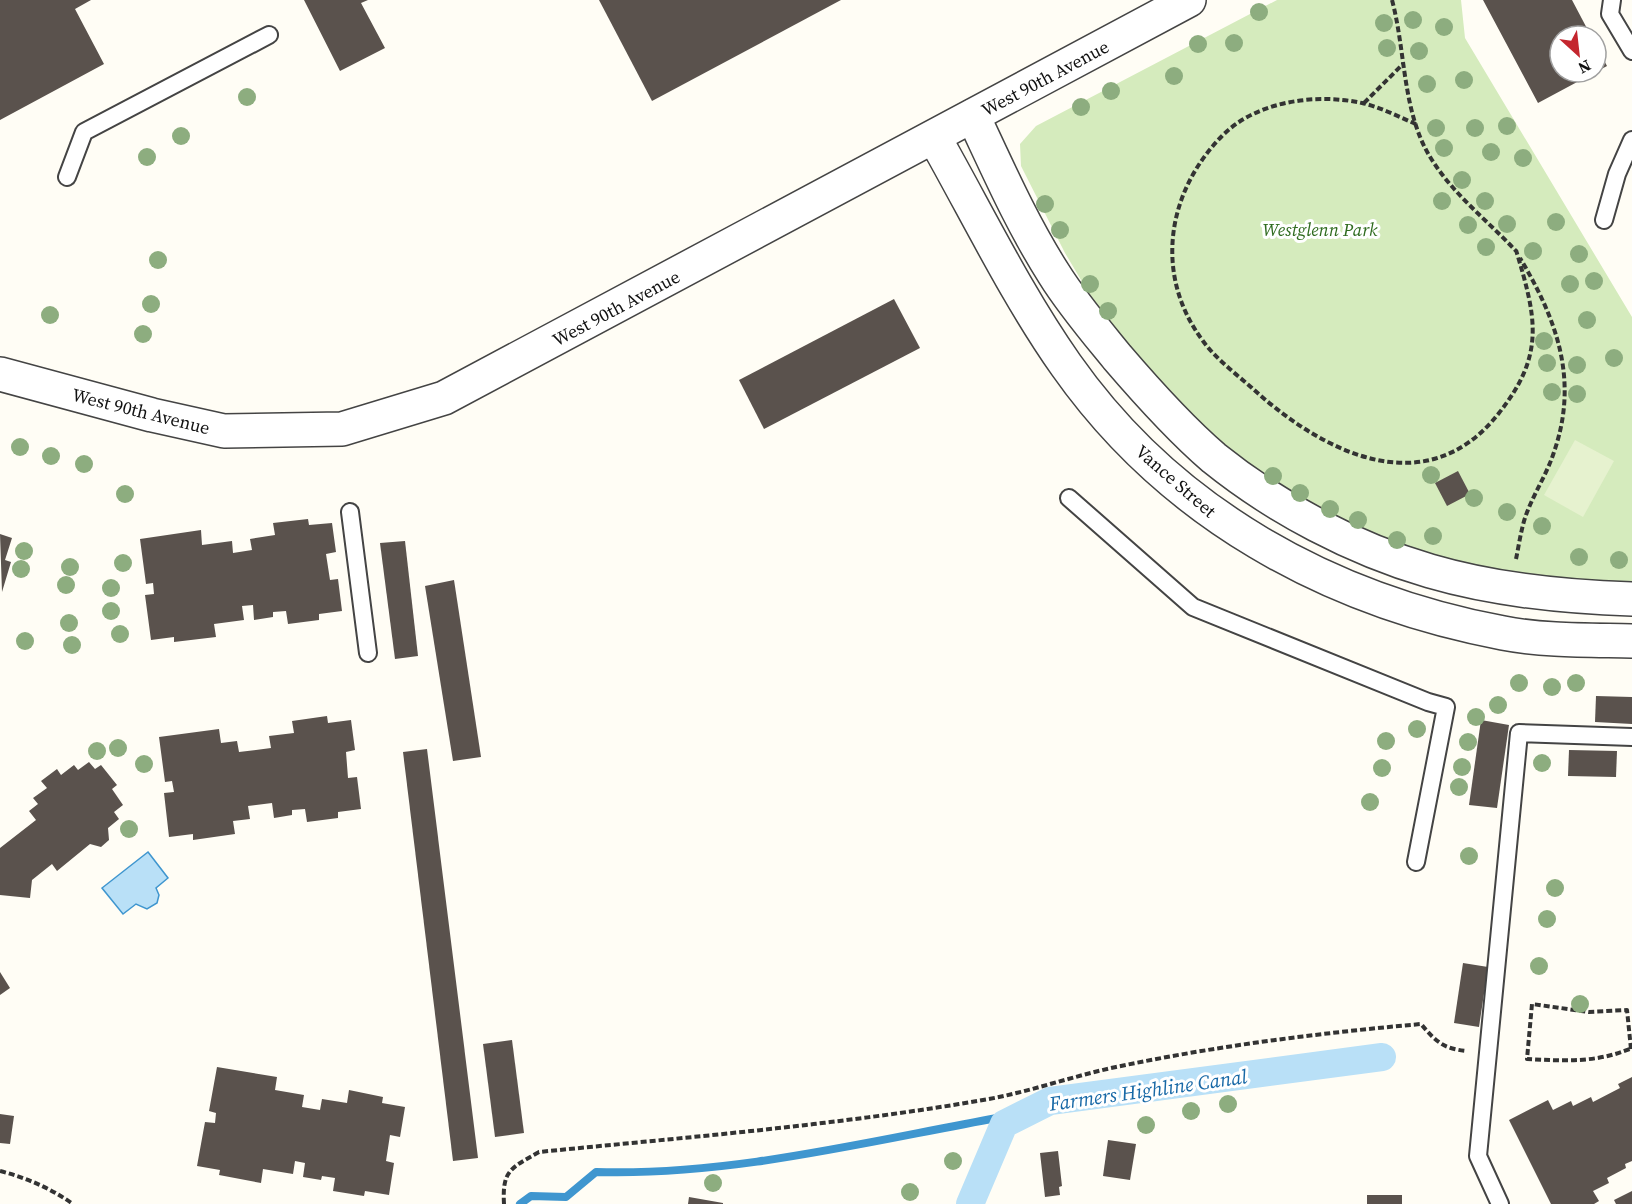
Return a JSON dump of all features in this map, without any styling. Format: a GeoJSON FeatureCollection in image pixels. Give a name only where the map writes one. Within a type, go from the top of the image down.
{"type":"FeatureCollection","features":[{"type":"Feature","properties":{"kind":"street","name":"West 90th Avenue"},"geometry":{"type":"LineString","coordinates":[[0,374],[152,415],[224,431],[342,429],[444,398],[1189,0]]}},
{"type":"Feature","properties":{"kind":"street"},"geometry":{"type":"LineString","coordinates":[[973,116],[1009,192],[1054,274],[1098,334],[1134,376],[1215,458],[1282,504],[1328,530],[1430,571],[1511,588],[1632,599]]}},
{"type":"Feature","properties":{"kind":"street","name":"Vance Street"},"geometry":{"type":"LineString","coordinates":[[934,137],[1040,326],[1066,365],[1122,434],[1212,515],[1276,553],[1343,587],[1437,619],[1533,637],[1632,641]]}},
{"type":"Feature","properties":{"kind":"lane"},"geometry":{"type":"LineString","coordinates":[[1612,0],[1610,14],[1632,51]]}},
{"type":"Feature","properties":{"kind":"lane"},"geometry":{"type":"LineString","coordinates":[[67,177],[84,132],[269,35]]}},
{"type":"Feature","properties":{"kind":"lane"},"geometry":{"type":"LineString","coordinates":[[1604,220],[1617,174],[1632,141]]}},
{"type":"Feature","properties":{"kind":"lane"},"geometry":{"type":"LineString","coordinates":[[1069,498],[1193,607],[1428,702],[1446,707],[1416,862]]}},
{"type":"Feature","properties":{"kind":"lane"},"geometry":{"type":"LineString","coordinates":[[351,512],[368,653]]}},
{"type":"Feature","properties":{"kind":"lane"},"geometry":{"type":"LineString","coordinates":[[1500,1204],[1478,1156],[1519,733],[1632,737]]}},
{"type":"Feature","properties":{"kind":"path"},"geometry":{"type":"LineString","coordinates":[[1392,0],[1416,124],[1431,160],[1467,203],[1516,250],[1538,288],[1558,335],[1564,368],[1565,401],[1555,452],[1526,515],[1515,564]]}},
{"type":"Feature","properties":{"kind":"path"},"geometry":{"type":"LineString","coordinates":[[1364,103],[1403,64]]}},
{"type":"Feature","properties":{"kind":"path"},"geometry":{"type":"LineString","coordinates":[[1416,124],[1364,103],[1337,99],[1314,99],[1269,108],[1227,131],[1194,169],[1183,191],[1171,233],[1175,282],[1181,305],[1204,342],[1275,409],[1341,450],[1364,459],[1392,463],[1431,459],[1447,454],[1486,428],[1524,375],[1534,345],[1531,300],[1516,250]]}},
{"type":"Feature","properties":{"kind":"path"},"geometry":{"type":"LineString","coordinates":[[1532,1004],[1589,1012],[1629,1009],[1631,1049],[1615,1055],[1579,1062],[1527,1059],[1532,1004]]}},
{"type":"Feature","properties":{"kind":"path"},"geometry":{"type":"LineString","coordinates":[[504,1204],[503,1183],[511,1168],[539,1152],[853,1119],[991,1098],[1115,1067],[1222,1047],[1392,1027],[1421,1024],[1437,1043],[1450,1049],[1488,1052]]}},
{"type":"Feature","properties":{"kind":"path"},"geometry":{"type":"LineString","coordinates":[[0,1171],[55,1191],[73,1204]]}},
{"type":"Feature","properties":{"kind":"green space","name":"Westglenn Park"},"geometry":{"type":"Polygon","coordinates":[[[1277,0],[1461,0],[1465,38],[1632,317],[1632,584],[1560,583],[1481,570],[1411,551],[1339,521],[1274,486],[1218,440],[1144,368],[1106,322],[1065,253],[1021,166],[1020,144],[1036,126],[1277,0]]]}},
{"type":"Feature","properties":{"kind":"green space"},"geometry":{"type":"Polygon","coordinates":[[[1575,440],[1614,461],[1583,517],[1544,495],[1575,440]]]}},
{"type":"Feature","properties":{"kind":"water"},"geometry":{"type":"Polygon","coordinates":[[[148,852],[168,878],[156,888],[159,895],[157,903],[147,909],[136,904],[123,914],[102,888],[148,852]]]}},
{"type":"Feature","properties":{"kind":"building"},"geometry":{"type":"Polygon","coordinates":[[[0,0],[91,0],[75,9],[104,64],[0,120],[0,0]]]}},
{"type":"Feature","properties":{"kind":"building"},"geometry":{"type":"Polygon","coordinates":[[[304,0],[368,0],[361,3],[385,48],[340,71],[304,0]]]}},
{"type":"Feature","properties":{"kind":"building"},"geometry":{"type":"Polygon","coordinates":[[[599,0],[841,0],[652,101],[599,0]]]}},
{"type":"Feature","properties":{"kind":"building"},"geometry":{"type":"Polygon","coordinates":[[[1483,0],[1572,0],[1585,24],[1548,24],[1548,84],[1574,84],[1538,103],[1483,0]]]}},
{"type":"Feature","properties":{"kind":"building"},"geometry":{"type":"Polygon","coordinates":[[[894,299],[920,348],[764,429],[739,380],[894,299]]]}},
{"type":"Feature","properties":{"kind":"building"},"geometry":{"type":"Polygon","coordinates":[[[1458,471],[1470,494],[1447,506],[1435,483],[1458,471]]]}},
{"type":"Feature","properties":{"kind":"building"},"geometry":{"type":"Polygon","coordinates":[[[308,519],[309,525],[332,523],[336,552],[326,554],[330,580],[338,579],[342,611],[319,614],[319,620],[288,624],[286,611],[273,612],[273,617],[254,620],[253,605],[242,606],[244,620],[214,624],[216,637],[174,642],[174,637],[151,640],[145,595],[154,594],[153,583],[146,584],[140,539],[201,530],[202,545],[232,541],[233,553],[252,550],[250,539],[275,535],[273,523],[308,519]]]}},
{"type":"Feature","properties":{"kind":"building"},"geometry":{"type":"Polygon","coordinates":[[[0,534],[12,538],[5,560],[11,562],[2,592],[0,534]]]}},
{"type":"Feature","properties":{"kind":"building"},"geometry":{"type":"Polygon","coordinates":[[[405,541],[418,656],[395,659],[380,543],[405,541]]]}},
{"type":"Feature","properties":{"kind":"building"},"geometry":{"type":"Polygon","coordinates":[[[454,580],[481,757],[453,761],[425,586],[454,580]]]}},
{"type":"Feature","properties":{"kind":"building"},"geometry":{"type":"Polygon","coordinates":[[[1596,696],[1632,697],[1632,724],[1595,722],[1596,696]]]}},
{"type":"Feature","properties":{"kind":"building"},"geometry":{"type":"Polygon","coordinates":[[[327,716],[328,723],[351,720],[355,750],[346,752],[348,778],[357,777],[361,809],[338,812],[338,818],[307,822],[305,809],[292,810],[292,815],[274,818],[272,803],[248,806],[250,819],[233,821],[235,834],[193,840],[193,834],[169,837],[164,793],[174,792],[172,781],[165,782],[159,737],[219,729],[221,743],[237,741],[239,752],[271,748],[269,736],[294,733],[292,721],[327,716]]]}},
{"type":"Feature","properties":{"kind":"building"},"geometry":{"type":"Polygon","coordinates":[[[1481,720],[1509,725],[1497,808],[1469,805],[1481,720]]]}},
{"type":"Feature","properties":{"kind":"building"},"geometry":{"type":"Polygon","coordinates":[[[427,749],[478,1158],[453,1161],[403,752],[427,749]]]}},
{"type":"Feature","properties":{"kind":"building"},"geometry":{"type":"Polygon","coordinates":[[[1569,750],[1617,751],[1616,777],[1568,776],[1569,750]]]}},
{"type":"Feature","properties":{"kind":"building"},"geometry":{"type":"Polygon","coordinates":[[[89,762],[95,769],[101,765],[117,785],[112,789],[123,805],[114,812],[119,819],[108,828],[109,840],[101,847],[90,844],[57,871],[52,864],[32,880],[30,898],[0,895],[0,848],[36,820],[29,811],[38,804],[33,798],[47,788],[41,781],[57,769],[61,775],[74,765],[78,770],[89,762]]]}},
{"type":"Feature","properties":{"kind":"building"},"geometry":{"type":"Polygon","coordinates":[[[1463,963],[1488,967],[1479,1027],[1454,1023],[1463,963]]]}},
{"type":"Feature","properties":{"kind":"building"},"geometry":{"type":"Polygon","coordinates":[[[0,972],[10,988],[0,995],[0,972]]]}},
{"type":"Feature","properties":{"kind":"building"},"geometry":{"type":"Polygon","coordinates":[[[512,1040],[524,1133],[495,1137],[483,1044],[512,1040]]]}},
{"type":"Feature","properties":{"kind":"building"},"geometry":{"type":"Polygon","coordinates":[[[217,1067],[277,1077],[275,1090],[304,1095],[302,1107],[320,1110],[322,1099],[347,1103],[349,1090],[383,1097],[382,1103],[405,1107],[400,1137],[390,1135],[386,1161],[394,1163],[389,1195],[365,1191],[364,1196],[333,1191],[335,1178],[322,1176],[321,1180],[303,1177],[305,1163],[295,1161],[293,1174],[263,1169],[261,1183],[219,1175],[220,1170],[197,1166],[205,1122],[215,1123],[216,1113],[209,1111],[217,1067]]]}},
{"type":"Feature","properties":{"kind":"building"},"geometry":{"type":"Polygon","coordinates":[[[1632,1077],[1632,1161],[1625,1164],[1626,1168],[1607,1178],[1609,1183],[1593,1191],[1599,1201],[1594,1204],[1551,1204],[1509,1120],[1548,1100],[1553,1110],[1571,1101],[1573,1106],[1591,1097],[1593,1102],[1620,1088],[1618,1084],[1632,1077]]]}},
{"type":"Feature","properties":{"kind":"building"},"geometry":{"type":"Polygon","coordinates":[[[0,1114],[14,1116],[10,1144],[0,1143],[0,1114]]]}},
{"type":"Feature","properties":{"kind":"building"},"geometry":{"type":"Polygon","coordinates":[[[1108,1140],[1136,1144],[1130,1180],[1103,1176],[1108,1140]]]}},
{"type":"Feature","properties":{"kind":"building"},"geometry":{"type":"Polygon","coordinates":[[[1058,1151],[1062,1186],[1059,1187],[1060,1195],[1045,1197],[1040,1153],[1058,1151]]]}},
{"type":"Feature","properties":{"kind":"building"},"geometry":{"type":"Polygon","coordinates":[[[1632,1191],[1632,1204],[1616,1204],[1614,1200],[1632,1191]]]}},
{"type":"Feature","properties":{"kind":"building"},"geometry":{"type":"Polygon","coordinates":[[[1367,1195],[1402,1195],[1402,1204],[1367,1204],[1367,1195]]]}},
{"type":"Feature","properties":{"kind":"building"},"geometry":{"type":"Polygon","coordinates":[[[689,1197],[723,1203],[723,1204],[688,1204],[689,1197]]]}},
{"type":"Feature","properties":{"kind":"waterway","name":"Farmers Highline Canal"},"geometry":{"type":"LineString","coordinates":[[970,1204],[1004,1124],[1050,1101],[1382,1057]]}},
{"type":"Feature","properties":{"kind":"waterway"},"geometry":{"type":"LineString","coordinates":[[520,1204],[531,1196],[566,1197],[596,1172],[697,1169],[747,1163],[797,1156],[997,1118]]}}]}
